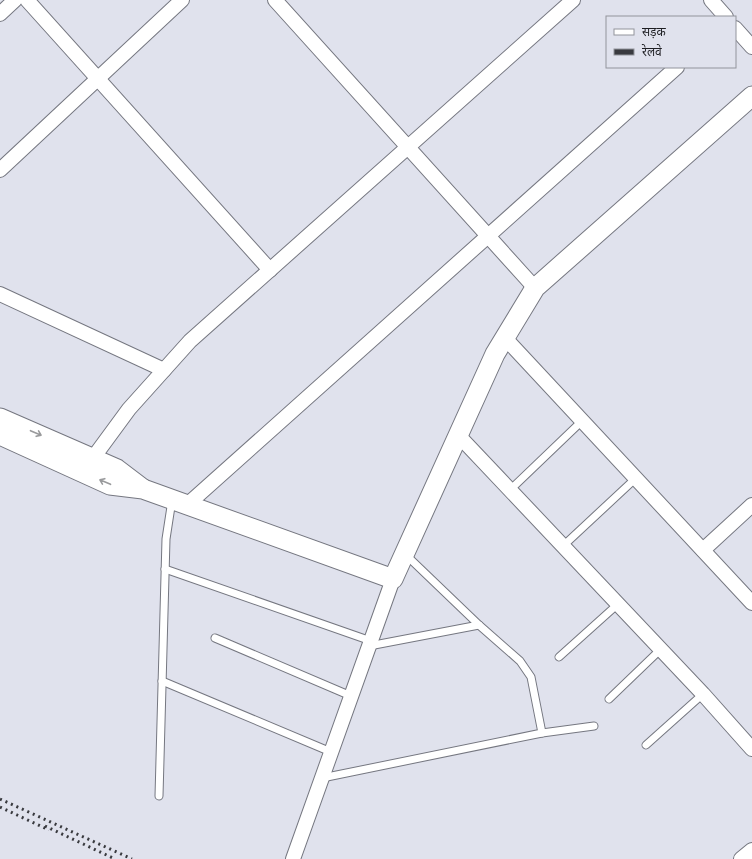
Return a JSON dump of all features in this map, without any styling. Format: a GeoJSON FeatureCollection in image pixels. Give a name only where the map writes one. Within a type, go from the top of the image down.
{"type":"FeatureCollection","features":[{"type":"Feature","properties":{"kind":"street"},"geometry":{"type":"LineString","coordinates":[[0,14],[15,0]]}},
{"type":"Feature","properties":{"kind":"street"},"geometry":{"type":"LineString","coordinates":[[27,0],[270,270]]}},
{"type":"Feature","properties":{"kind":"street"},"geometry":{"type":"LineString","coordinates":[[0,170],[182,0]]}},
{"type":"Feature","properties":{"kind":"street"},"geometry":{"type":"LineString","coordinates":[[275,0],[535,288]]}},
{"type":"Feature","properties":{"kind":"street"},"geometry":{"type":"LineString","coordinates":[[90,466],[129,409],[190,341],[573,0]]}},
{"type":"Feature","properties":{"kind":"street"},"geometry":{"type":"LineString","coordinates":[[711,0],[725,16]]}},
{"type":"Feature","properties":{"kind":"street"},"geometry":{"type":"LineString","coordinates":[[736,29],[752,47]]}},
{"type":"Feature","properties":{"kind":"street"},"geometry":{"type":"LineString","coordinates":[[179,502],[488,236],[676,68]]}},
{"type":"Feature","properties":{"kind":"street"},"geometry":{"type":"LineString","coordinates":[[293,859],[394,579],[495,354],[535,288],[752,96]]}},
{"type":"Feature","properties":{"kind":"street"},"geometry":{"type":"LineString","coordinates":[[0,294],[164,370]]}},
{"type":"Feature","properties":{"kind":"street"},"geometry":{"type":"LineString","coordinates":[[505,338],[703,550],[750,597]]}},
{"type":"Feature","properties":{"kind":"street"},"geometry":{"type":"LineString","coordinates":[[0,418],[90,466],[110,485],[143,489],[394,579]]}},
{"type":"Feature","properties":{"kind":"street"},"geometry":{"type":"LineString","coordinates":[[0,435],[90,466]]}},
{"type":"Feature","properties":{"kind":"street"},"geometry":{"type":"LineString","coordinates":[[458,435],[661,649],[752,749]]}},
{"type":"Feature","properties":{"kind":"street"},"geometry":{"type":"LineString","coordinates":[[703,550],[752,505]]}},
{"type":"Feature","properties":{"kind":"street"},"geometry":{"type":"LineString","coordinates":[[741,859],[752,850]]}},
{"type":"Feature","properties":{"kind":"lane"},"geometry":{"type":"LineString","coordinates":[[510,490],[582,421]]}},
{"type":"Feature","properties":{"kind":"lane"},"geometry":{"type":"LineString","coordinates":[[563,546],[636,478]]}},
{"type":"Feature","properties":{"kind":"lane"},"geometry":{"type":"LineString","coordinates":[[158,796],[166,539],[179,502]]}},
{"type":"Feature","properties":{"kind":"lane"},"geometry":{"type":"LineString","coordinates":[[405,554],[478,625],[520,661],[531,677],[542,733]]}},
{"type":"Feature","properties":{"kind":"lane"},"geometry":{"type":"LineString","coordinates":[[165,569],[370,643],[478,625]]}},
{"type":"Feature","properties":{"kind":"lane"},"geometry":{"type":"LineString","coordinates":[[559,657],[618,604]]}},
{"type":"Feature","properties":{"kind":"lane"},"geometry":{"type":"LineString","coordinates":[[216,638],[352,696]]}},
{"type":"Feature","properties":{"kind":"lane"},"geometry":{"type":"LineString","coordinates":[[609,699],[661,649]]}},
{"type":"Feature","properties":{"kind":"lane"},"geometry":{"type":"LineString","coordinates":[[162,681],[331,752]]}},
{"type":"Feature","properties":{"kind":"lane"},"geometry":{"type":"LineString","coordinates":[[646,746],[703,694]]}},
{"type":"Feature","properties":{"kind":"lane"},"geometry":{"type":"LineString","coordinates":[[322,778],[542,733],[594,726]]}},
{"type":"Feature","properties":{"kind":"railway"},"geometry":{"type":"LineString","coordinates":[[0,799],[132,859]]}},
{"type":"Feature","properties":{"kind":"railway"},"geometry":{"type":"LineString","coordinates":[[0,807],[49,830]]}},
{"type":"Feature","properties":{"kind":"railway"},"geometry":{"type":"LineString","coordinates":[[45,826],[115,859]]}}]}
